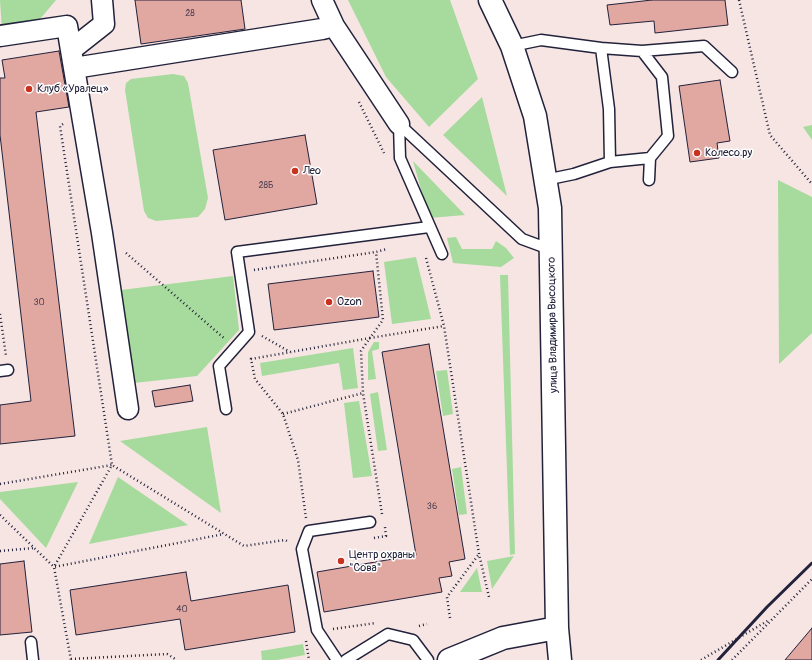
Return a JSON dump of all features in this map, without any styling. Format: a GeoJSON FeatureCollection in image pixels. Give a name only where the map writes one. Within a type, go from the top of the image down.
{"type":"FeatureCollection","features":[{"type":"Feature","properties":{"kind":"main road","name":"улица Владимира Высоцкого"},"geometry":{"type":"LineString","coordinates":[[490,0],[512,46],[535,116],[550,208],[552,250],[557,628],[560,660]]}},
{"type":"Feature","properties":{"kind":"main road"},"geometry":{"type":"LineString","coordinates":[[449,660],[503,638],[557,628]]}},
{"type":"Feature","properties":{"kind":"street"},"geometry":{"type":"LineString","coordinates":[[72,59],[104,24],[102,0]]}},
{"type":"Feature","properties":{"kind":"street"},"geometry":{"type":"LineString","coordinates":[[322,0],[334,26],[399,124]]}},
{"type":"Feature","properties":{"kind":"street"},"geometry":{"type":"LineString","coordinates":[[0,36],[67,26],[102,233],[128,409]]}},
{"type":"Feature","properties":{"kind":"street"},"geometry":{"type":"LineString","coordinates":[[72,59],[322,29],[334,26]]}},
{"type":"Feature","properties":{"kind":"lane"},"geometry":{"type":"LineString","coordinates":[[512,46],[541,40],[601,48],[642,51],[704,46],[732,72]]}},
{"type":"Feature","properties":{"kind":"lane"},"geometry":{"type":"LineString","coordinates":[[601,48],[609,109],[610,162]]}},
{"type":"Feature","properties":{"kind":"lane"},"geometry":{"type":"LineString","coordinates":[[642,51],[662,77],[668,136],[650,158],[649,180]]}},
{"type":"Feature","properties":{"kind":"lane"},"geometry":{"type":"LineString","coordinates":[[399,124],[400,158],[442,254]]}},
{"type":"Feature","properties":{"kind":"lane"},"geometry":{"type":"LineString","coordinates":[[399,124],[522,239],[552,250]]}},
{"type":"Feature","properties":{"kind":"lane"},"geometry":{"type":"LineString","coordinates":[[545,180],[574,174],[610,162],[650,158]]}},
{"type":"Feature","properties":{"kind":"lane"},"geometry":{"type":"LineString","coordinates":[[226,409],[219,366],[249,332],[237,252],[429,227]]}},
{"type":"Feature","properties":{"kind":"lane"},"geometry":{"type":"LineString","coordinates":[[337,660],[317,630],[302,549],[309,531],[370,522]]}},
{"type":"Feature","properties":{"kind":"lane"},"geometry":{"type":"LineString","coordinates":[[346,660],[388,634],[413,640],[428,660]]}},
{"type":"Feature","properties":{"kind":"lane"},"geometry":{"type":"LineString","coordinates":[[30,642],[33,660]]}},
{"type":"Feature","properties":{"kind":"path"},"geometry":{"type":"LineString","coordinates":[[739,0],[770,135],[812,184]]}},
{"type":"Feature","properties":{"kind":"path"},"geometry":{"type":"LineString","coordinates":[[356,97],[387,159]]}},
{"type":"Feature","properties":{"kind":"path"},"geometry":{"type":"LineString","coordinates":[[54,566],[112,465],[75,214],[60,126],[80,109]]}},
{"type":"Feature","properties":{"kind":"path"},"geometry":{"type":"LineString","coordinates":[[75,214],[102,233],[235,348],[251,358],[444,326]]}},
{"type":"Feature","properties":{"kind":"path"},"geometry":{"type":"LineString","coordinates":[[417,229],[444,326],[479,554],[489,597]]}},
{"type":"Feature","properties":{"kind":"path"},"geometry":{"type":"LineString","coordinates":[[251,271],[376,252],[391,248]]}},
{"type":"Feature","properties":{"kind":"path"},"geometry":{"type":"LineString","coordinates":[[372,538],[386,536],[363,393],[361,351],[383,320],[376,252]]}},
{"type":"Feature","properties":{"kind":"path"},"geometry":{"type":"LineString","coordinates":[[0,314],[4,371]]}},
{"type":"Feature","properties":{"kind":"path"},"geometry":{"type":"LineString","coordinates":[[257,341],[259,335],[290,352]]}},
{"type":"Feature","properties":{"kind":"path"},"geometry":{"type":"LineString","coordinates":[[253,352],[251,358],[255,380],[283,414],[298,460],[305,515],[309,531]]}},
{"type":"Feature","properties":{"kind":"path"},"geometry":{"type":"LineString","coordinates":[[283,414],[363,393]]}},
{"type":"Feature","properties":{"kind":"path"},"geometry":{"type":"LineString","coordinates":[[0,484],[112,465],[224,534],[54,566]]}},
{"type":"Feature","properties":{"kind":"path"},"geometry":{"type":"LineString","coordinates":[[0,515],[54,566],[71,659],[168,654],[177,660]]}},
{"type":"Feature","properties":{"kind":"path"},"geometry":{"type":"LineString","coordinates":[[0,551],[34,548]]}},
{"type":"Feature","properties":{"kind":"path"},"geometry":{"type":"LineString","coordinates":[[450,618],[447,597],[479,554]]}},
{"type":"Feature","properties":{"kind":"path"},"geometry":{"type":"LineString","coordinates":[[732,660],[812,579]]}},
{"type":"Feature","properties":{"kind":"path"},"geometry":{"type":"LineString","coordinates":[[701,660],[773,617]]}},
{"type":"Feature","properties":{"kind":"green space"},"geometry":{"type":"Polygon","coordinates":[[[0,0],[56,0],[35,25],[2,32],[0,0]]]}},
{"type":"Feature","properties":{"kind":"green space"},"geometry":{"type":"Polygon","coordinates":[[[348,0],[450,0],[478,79],[429,127],[386,77],[348,0]]]}},
{"type":"Feature","properties":{"kind":"green space"},"geometry":{"type":"Polygon","coordinates":[[[173,74],[184,76],[188,83],[208,198],[205,209],[198,217],[156,221],[148,218],[144,211],[125,90],[126,83],[131,79],[173,74]]]}},
{"type":"Feature","properties":{"kind":"green space"},"geometry":{"type":"Polygon","coordinates":[[[482,97],[507,196],[443,135],[482,97]]]}},
{"type":"Feature","properties":{"kind":"green space"},"geometry":{"type":"Polygon","coordinates":[[[812,125],[812,140],[803,127],[812,125]]]}},
{"type":"Feature","properties":{"kind":"green space"},"geometry":{"type":"Polygon","coordinates":[[[413,161],[465,215],[429,218],[413,161]]]}},
{"type":"Feature","properties":{"kind":"green space"},"geometry":{"type":"Polygon","coordinates":[[[778,180],[812,197],[812,333],[779,364],[778,180]]]}},
{"type":"Feature","properties":{"kind":"green space"},"geometry":{"type":"Polygon","coordinates":[[[456,237],[462,249],[492,249],[496,241],[506,248],[514,258],[501,267],[453,263],[447,238],[456,237]]]}},
{"type":"Feature","properties":{"kind":"green space"},"geometry":{"type":"Polygon","coordinates":[[[416,257],[431,319],[392,324],[384,262],[416,257]]]}},
{"type":"Feature","properties":{"kind":"green space"},"geometry":{"type":"Polygon","coordinates":[[[500,275],[508,275],[515,554],[510,555],[500,275]]]}},
{"type":"Feature","properties":{"kind":"green space"},"geometry":{"type":"Polygon","coordinates":[[[233,276],[239,330],[197,376],[134,383],[121,290],[233,276]]]}},
{"type":"Feature","properties":{"kind":"green space"},"geometry":{"type":"Polygon","coordinates":[[[374,342],[379,342],[379,349],[372,351],[376,379],[368,380],[368,352],[374,342]]]}},
{"type":"Feature","properties":{"kind":"green space"},"geometry":{"type":"Polygon","coordinates":[[[353,348],[358,388],[343,390],[339,363],[262,376],[260,363],[353,348]]]}},
{"type":"Feature","properties":{"kind":"green space"},"geometry":{"type":"Polygon","coordinates":[[[447,370],[453,414],[443,416],[436,371],[447,370]]]}},
{"type":"Feature","properties":{"kind":"green space"},"geometry":{"type":"Polygon","coordinates":[[[378,392],[387,450],[378,451],[370,394],[378,392]]]}},
{"type":"Feature","properties":{"kind":"green space"},"geometry":{"type":"Polygon","coordinates":[[[359,401],[372,476],[353,478],[344,403],[359,401]]]}},
{"type":"Feature","properties":{"kind":"green space"},"geometry":{"type":"Polygon","coordinates":[[[207,427],[221,513],[120,441],[207,427]]]}},
{"type":"Feature","properties":{"kind":"green space"},"geometry":{"type":"Polygon","coordinates":[[[461,467],[467,514],[459,515],[452,469],[461,467]]]}},
{"type":"Feature","properties":{"kind":"green space"},"geometry":{"type":"Polygon","coordinates":[[[118,477],[188,525],[89,544],[118,477]]]}},
{"type":"Feature","properties":{"kind":"green space"},"geometry":{"type":"Polygon","coordinates":[[[78,482],[46,548],[0,499],[0,492],[78,482]]]}},
{"type":"Feature","properties":{"kind":"green space"},"geometry":{"type":"Polygon","coordinates":[[[514,556],[492,589],[487,561],[514,556]]]}},
{"type":"Feature","properties":{"kind":"green space"},"geometry":{"type":"Polygon","coordinates":[[[477,568],[482,592],[460,592],[477,568]]]}},
{"type":"Feature","properties":{"kind":"green space"},"geometry":{"type":"Polygon","coordinates":[[[303,644],[305,655],[277,660],[262,660],[261,651],[303,644]]]}},
{"type":"Feature","properties":{"kind":"building"},"geometry":{"type":"Polygon","coordinates":[[[135,0],[241,0],[245,29],[141,44],[135,0]]]}},
{"type":"Feature","properties":{"kind":"building"},"geometry":{"type":"Polygon","coordinates":[[[652,0],[725,0],[728,25],[655,33],[654,21],[610,25],[607,5],[652,0]]]}},
{"type":"Feature","properties":{"kind":"building"},"geometry":{"type":"Polygon","coordinates":[[[59,51],[69,107],[36,112],[75,436],[0,444],[0,405],[31,401],[0,135],[0,78],[5,78],[2,60],[59,51]]]}},
{"type":"Feature","properties":{"kind":"building"},"geometry":{"type":"Polygon","coordinates":[[[720,80],[730,141],[717,143],[719,158],[690,162],[679,86],[720,80]]]}},
{"type":"Feature","properties":{"kind":"building"},"geometry":{"type":"Polygon","coordinates":[[[305,135],[317,204],[225,220],[213,150],[305,135]]]}},
{"type":"Feature","properties":{"kind":"building"},"geometry":{"type":"Polygon","coordinates":[[[373,271],[379,317],[274,330],[268,284],[373,271]]]}},
{"type":"Feature","properties":{"kind":"building"},"geometry":{"type":"Polygon","coordinates":[[[429,344],[465,559],[449,562],[452,576],[439,578],[442,592],[324,612],[317,572],[416,555],[382,352],[429,344]]]}},
{"type":"Feature","properties":{"kind":"building"},"geometry":{"type":"Polygon","coordinates":[[[190,385],[193,401],[155,407],[152,391],[190,385]]]}},
{"type":"Feature","properties":{"kind":"building"},"geometry":{"type":"Polygon","coordinates":[[[24,561],[32,632],[0,635],[0,564],[24,561]]]}},
{"type":"Feature","properties":{"kind":"building"},"geometry":{"type":"Polygon","coordinates":[[[186,572],[191,601],[288,585],[295,632],[185,650],[180,619],[76,635],[70,590],[186,572]]]}},
{"type":"Feature","properties":{"kind":"building"},"geometry":{"type":"Polygon","coordinates":[[[812,628],[812,660],[785,660],[812,628]]]}},
{"type":"Feature","properties":{"kind":"railway"},"geometry":{"type":"LineString","coordinates":[[718,660],[767,607],[812,563]]}},
{"type":"Feature","properties":{"kind":"place","name":"Клуб «Уралец»"},"geometry":{"type":"Point","coordinates":[29,89]}},
{"type":"Feature","properties":{"kind":"place","name":"Колесо.ру"},"geometry":{"type":"Point","coordinates":[697,153]}},
{"type":"Feature","properties":{"kind":"place","name":"Лео"},"geometry":{"type":"Point","coordinates":[295,171]}},
{"type":"Feature","properties":{"kind":"place","name":"Ozon"},"geometry":{"type":"Point","coordinates":[329,302]}},
{"type":"Feature","properties":{"kind":"place","name":"Центр охраны \"Сова\""},"geometry":{"type":"Point","coordinates":[341,561]}}]}
